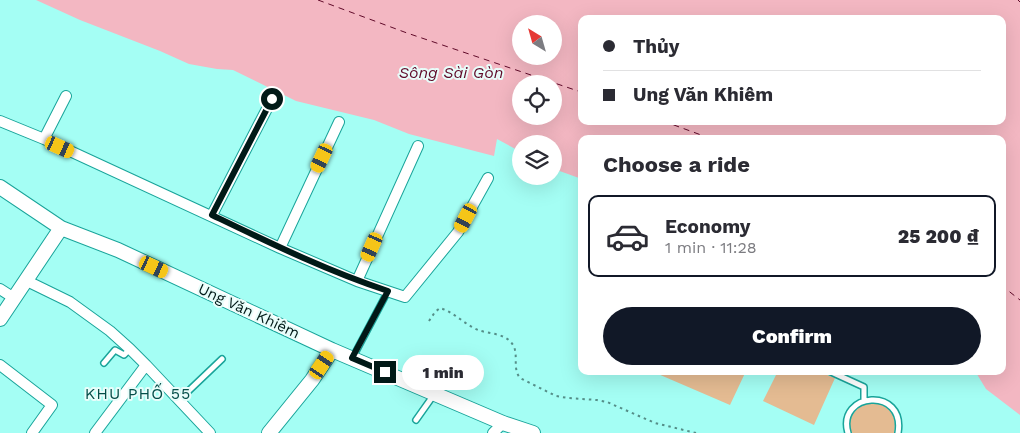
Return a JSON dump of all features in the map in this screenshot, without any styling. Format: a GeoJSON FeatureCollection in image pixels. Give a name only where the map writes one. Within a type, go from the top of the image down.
{"type":"FeatureCollection","features":[{"type":"Feature","properties":{"kind":"main road","name":"Ung Văn Khiêm"},"geometry":{"type":"LineString","coordinates":[[0,187],[62,228],[118,250],[332,350],[435,393],[498,428],[533,433]]}},
{"type":"Feature","properties":{"kind":"main road"},"geometry":{"type":"LineString","coordinates":[[0,319],[62,228]]}},
{"type":"Feature","properties":{"kind":"main road"},"geometry":{"type":"LineString","coordinates":[[269,433],[312,380],[332,350]]}},
{"type":"Feature","properties":{"kind":"street"},"geometry":{"type":"LineString","coordinates":[[44,139],[66,96]]}},
{"type":"Feature","properties":{"kind":"street"},"geometry":{"type":"LineString","coordinates":[[212,215],[272,99]]}},
{"type":"Feature","properties":{"kind":"street"},"geometry":{"type":"LineString","coordinates":[[0,122],[44,139],[280,248],[357,281],[405,297],[458,232],[488,178]]}},
{"type":"Feature","properties":{"kind":"street"},"geometry":{"type":"LineString","coordinates":[[280,248],[338,122]]}},
{"type":"Feature","properties":{"kind":"street"},"geometry":{"type":"LineString","coordinates":[[357,281],[418,146]]}},
{"type":"Feature","properties":{"kind":"street"},"geometry":{"type":"LineString","coordinates":[[27,281],[70,302],[110,331],[146,365],[210,433]]}},
{"type":"Feature","properties":{"kind":"street"},"geometry":{"type":"LineString","coordinates":[[0,289],[14,298]]}},
{"type":"Feature","properties":{"kind":"street"},"geometry":{"type":"LineString","coordinates":[[95,433],[146,365]]}},
{"type":"Feature","properties":{"kind":"street"},"geometry":{"type":"LineString","coordinates":[[0,366],[52,405],[32,433]]}},
{"type":"Feature","properties":{"kind":"lane"},"geometry":{"type":"LineString","coordinates":[[352,358],[388,291]]}},
{"type":"Feature","properties":{"kind":"lane"},"geometry":{"type":"LineString","coordinates":[[104,363],[115,350],[124,355],[130,349]]}},
{"type":"Feature","properties":{"kind":"lane"},"geometry":{"type":"LineString","coordinates":[[178,400],[222,359]]}},
{"type":"Feature","properties":{"kind":"lane"},"geometry":{"type":"LineString","coordinates":[[838,375],[864,386],[864,401]]}},
{"type":"Feature","properties":{"kind":"lane"},"geometry":{"type":"LineString","coordinates":[[416,420],[435,393]]}},
{"type":"Feature","properties":{"kind":"lane"},"geometry":{"type":"LineString","coordinates":[[848,433],[846,428],[850,412],[856,405],[872,399],[882,401],[895,412],[899,423],[898,433]]}},
{"type":"Feature","properties":{"kind":"path"},"geometry":{"type":"LineString","coordinates":[[429,321],[440,308],[476,329],[507,338],[515,350],[516,373],[520,378],[556,396],[598,400],[656,423],[696,433]]}},
{"type":"Feature","properties":{"kind":"shaded area"},"geometry":{"type":"Polygon","coordinates":[[[660,375],[744,375],[730,405],[660,375]]]}},
{"type":"Feature","properties":{"kind":"shaded area"},"geometry":{"type":"Polygon","coordinates":[[[776,375],[827,375],[835,378],[814,425],[763,401],[776,375]]]}},
{"type":"Feature","properties":{"kind":"shaded area"},"geometry":{"type":"Polygon","coordinates":[[[872,402],[878,403],[891,412],[895,421],[894,433],[851,433],[851,417],[857,409],[872,402]]]}},
{"type":"Feature","properties":{"kind":"water","name":"Sông Sài Gòn"},"geometry":{"type":"Polygon","coordinates":[[[36,0],[1020,0],[1020,415],[986,389],[977,375],[1006,375],[1006,135],[578,135],[578,178],[562,172],[562,135],[512,135],[512,147],[497,139],[494,156],[409,134],[374,120],[296,101],[233,70],[189,64],[36,0]]]}},
{"type":"Feature","properties":{"kind":"ferry route"},"geometry":{"type":"LineString","coordinates":[[318,0],[407,33],[578,91]]}},
{"type":"Feature","properties":{"kind":"ferry route"},"geometry":{"type":"LineString","coordinates":[[674,125],[701,135]]}},
{"type":"Feature","properties":{"kind":"ferry route"},"geometry":{"type":"LineString","coordinates":[[1006,289],[1020,300]]}},
{"type":"Feature","properties":{"kind":"district","name":"KHU PHỐ 55"},"geometry":{"type":"Point","coordinates":[138,393]}},
{"type":"Feature","properties":{"kind":"route"},"geometry":{"type":"LineString","coordinates":[[272,99],[212,215],[280,248],[357,281],[388,291],[352,358],[385,372]]}}]}
